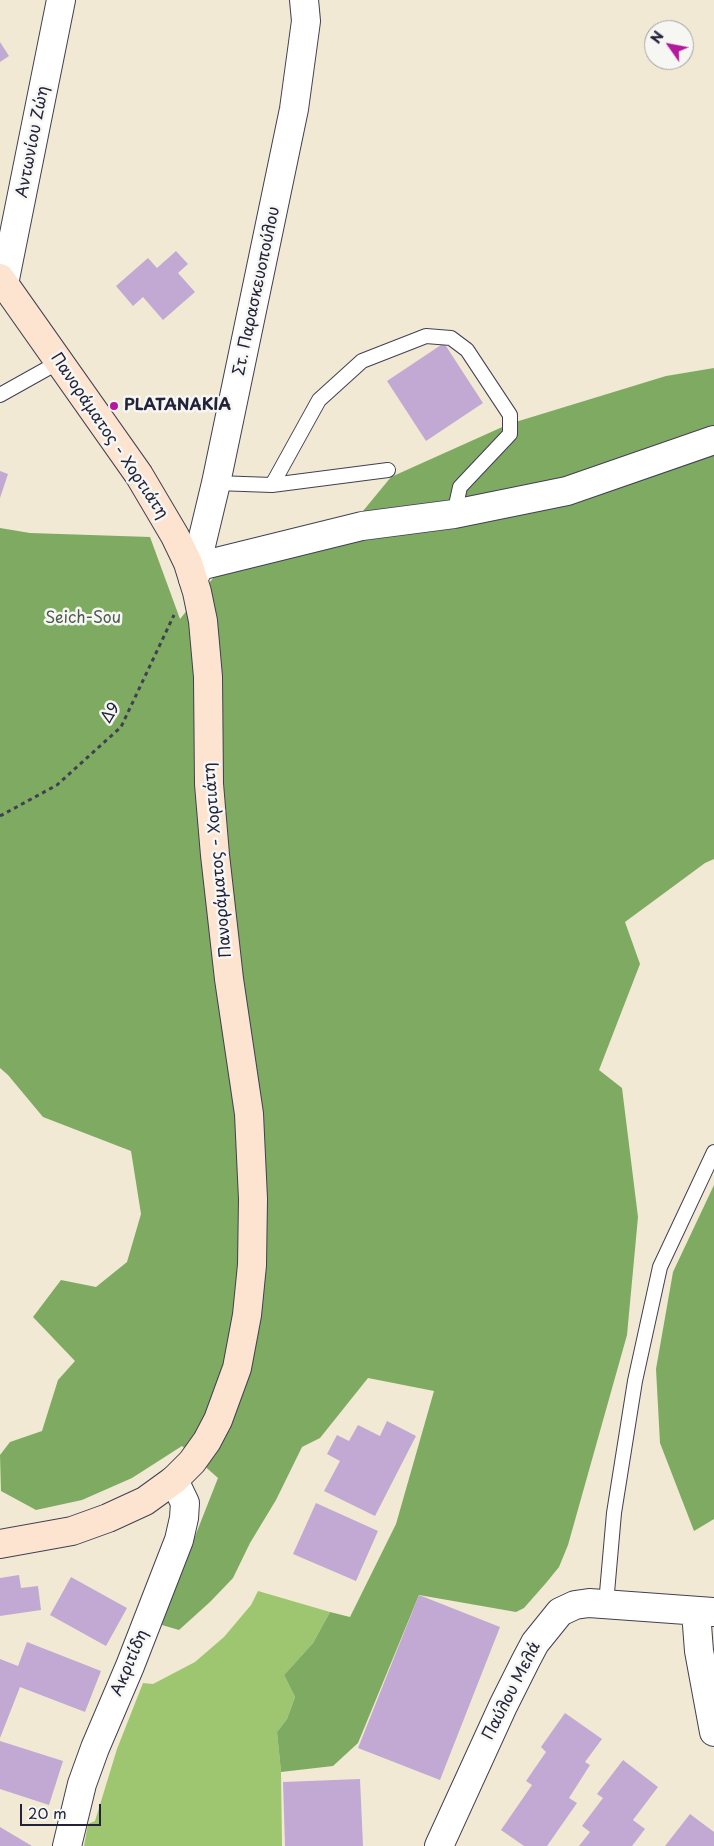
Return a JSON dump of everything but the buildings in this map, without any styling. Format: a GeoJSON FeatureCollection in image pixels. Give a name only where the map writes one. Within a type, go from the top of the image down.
{"type":"FeatureCollection","features":[{"type":"Feature","properties":{"kind":"main road","name":"Πανοράματος - Χορτιάτη"},"geometry":{"type":"LineString","coordinates":[[0,1544],[72,1531],[108,1518],[145,1501],[174,1480],[192,1462],[218,1420],[235,1376],[242,1348],[252,1265],[253,1229],[249,1114],[230,979],[211,815],[206,647],[193,579],[188,563],[175,536],[154,500],[121,449],[2,281]]}},
{"type":"Feature","properties":{"kind":"street","name":"Αντωνίου Ζώη"},"geometry":{"type":"LineString","coordinates":[[2,281],[61,0]]}},
{"type":"Feature","properties":{"kind":"street","name":"Στ. Παρασκευοπούλου"},"geometry":{"type":"LineString","coordinates":[[193,579],[216,483],[294,109],[306,21],[304,0]]}},
{"type":"Feature","properties":{"kind":"street"},"geometry":{"type":"LineString","coordinates":[[193,579],[200,566],[362,526],[454,514],[567,491],[714,440]]}},
{"type":"Feature","properties":{"kind":"street","name":"Ακριτίδη"},"geometry":{"type":"LineString","coordinates":[[67,1846],[82,1784],[95,1748],[130,1666],[179,1540],[185,1503],[174,1480]]}},
{"type":"Feature","properties":{"kind":"street","name":"Παύλου Μελά"},"geometry":{"type":"LineString","coordinates":[[440,1846],[503,1706],[535,1643],[554,1617],[565,1609],[581,1604],[708,1609]]}},
{"type":"Feature","properties":{"kind":"street"},"geometry":{"type":"LineString","coordinates":[[708,1609],[699,1651],[714,1732]]}},
{"type":"Feature","properties":{"kind":"lane"},"geometry":{"type":"LineString","coordinates":[[272,485],[320,400],[362,361],[426,336],[451,338],[467,350],[510,415],[510,434],[460,487],[454,514]]}},
{"type":"Feature","properties":{"kind":"lane"},"geometry":{"type":"LineString","coordinates":[[0,395],[59,362]]}},
{"type":"Feature","properties":{"kind":"lane"},"geometry":{"type":"LineString","coordinates":[[216,483],[272,485],[388,470]]}},
{"type":"Feature","properties":{"kind":"lane"},"geometry":{"type":"LineString","coordinates":[[606,1604],[617,1494],[635,1381],[660,1267],[714,1152]]}},
{"type":"Feature","properties":{"kind":"path","name":"Δ9"},"geometry":{"type":"LineString","coordinates":[[0,816],[57,785],[121,727],[164,634],[193,579]]}},
{"type":"Feature","properties":{"kind":"green space","name":"Seich-Sou"},"geometry":{"type":"Polygon","coordinates":[[[714,368],[714,859],[705,863],[625,922],[640,964],[599,1070],[622,1088],[638,1217],[627,1335],[568,1545],[559,1567],[524,1608],[516,1612],[419,1595],[358,1743],[333,1766],[281,1772],[277,1732],[287,1719],[295,1697],[284,1675],[313,1643],[330,1612],[350,1617],[396,1524],[434,1391],[368,1378],[320,1438],[302,1447],[276,1500],[250,1543],[233,1578],[179,1630],[162,1625],[166,1602],[179,1577],[218,1478],[182,1446],[132,1478],[82,1500],[36,1510],[1,1491],[0,1455],[10,1442],[42,1431],[58,1380],[75,1361],[33,1317],[61,1280],[96,1287],[127,1262],[141,1214],[131,1151],[43,1117],[0,1068],[0,528],[30,533],[150,537],[180,619],[222,567],[335,545],[391,477],[509,424],[666,376],[714,368]]]}},
{"type":"Feature","properties":{"kind":"green space"},"geometry":{"type":"Polygon","coordinates":[[[714,1185],[714,1519],[694,1531],[660,1443],[656,1369],[673,1272],[714,1185]]]}},
{"type":"Feature","properties":{"kind":"green space"},"geometry":{"type":"Polygon","coordinates":[[[258,1591],[330,1612],[313,1643],[284,1675],[295,1697],[287,1719],[277,1732],[281,1772],[282,1846],[84,1846],[88,1824],[95,1821],[117,1749],[143,1683],[153,1684],[195,1662],[224,1637],[251,1605],[258,1591]]]}},
{"type":"Feature","properties":{"kind":"place","name":"PLATANAKIA"},"geometry":{"type":"Point","coordinates":[114,406]}}]}
